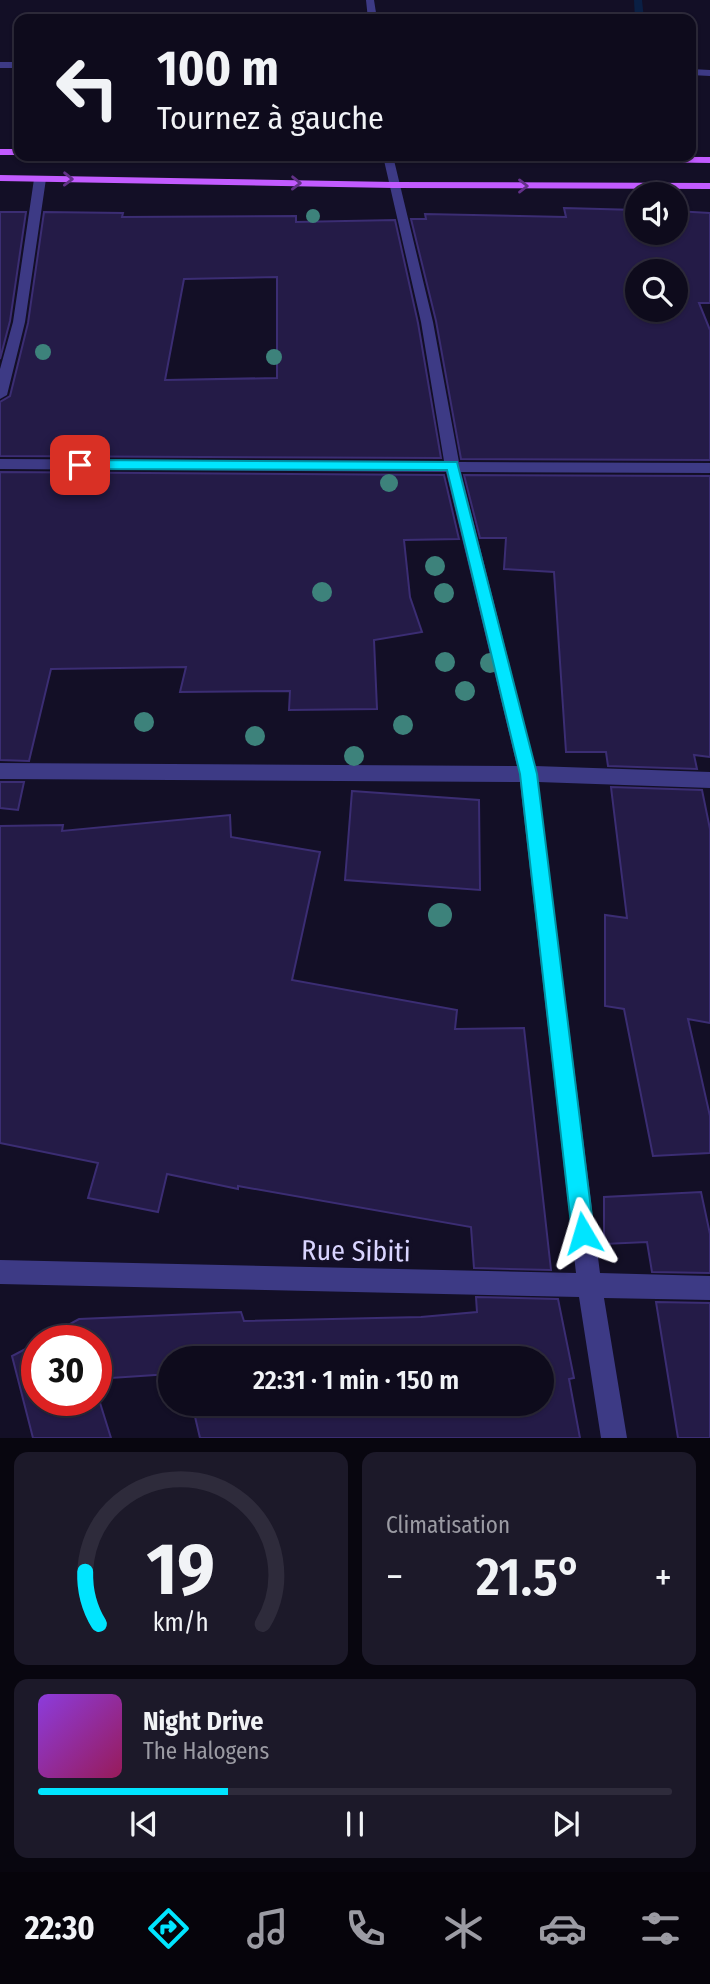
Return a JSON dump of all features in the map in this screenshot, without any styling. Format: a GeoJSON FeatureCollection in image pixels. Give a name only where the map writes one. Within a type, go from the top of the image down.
{"type":"FeatureCollection","features":[{"type":"Feature","properties":{"kind":"main road"},"geometry":{"type":"LineString","coordinates":[[0,178],[393,185],[710,186]]}},
{"type":"Feature","properties":{"kind":"street"},"geometry":{"type":"LineString","coordinates":[[389,161],[427,322],[452,465],[528,774],[590,1287],[614,1438]]}},
{"type":"Feature","properties":{"kind":"street"},"geometry":{"type":"LineString","coordinates":[[0,396],[19,322],[40,178]]}},
{"type":"Feature","properties":{"kind":"street"},"geometry":{"type":"LineString","coordinates":[[0,464],[710,468]]}},
{"type":"Feature","properties":{"kind":"street"},"geometry":{"type":"LineString","coordinates":[[0,771],[528,774],[710,780]]}},
{"type":"Feature","properties":{"kind":"street","name":"Rue Sibiti"},"geometry":{"type":"LineString","coordinates":[[0,1272],[710,1288]]}},
{"type":"Feature","properties":{"kind":"building"},"geometry":{"type":"Polygon","coordinates":[[[564,208],[625,210],[625,245],[688,245],[688,212],[710,213],[710,303],[699,303],[710,330],[710,460],[461,459],[436,321],[411,219],[426,219],[425,214],[566,217],[564,208]]]}},
{"type":"Feature","properties":{"kind":"building"},"geometry":{"type":"Polygon","coordinates":[[[0,212],[26,212],[10,321],[0,359],[0,212]]]}},
{"type":"Feature","properties":{"kind":"building"},"geometry":{"type":"Polygon","coordinates":[[[44,212],[123,213],[122,217],[296,216],[296,222],[395,220],[418,323],[441,458],[0,456],[0,402],[10,396],[28,323],[44,212]],[[277,277],[184,279],[165,380],[277,378],[277,277]]]}},
{"type":"Feature","properties":{"kind":"building"},"geometry":{"type":"Polygon","coordinates":[[[0,472],[444,475],[459,539],[404,540],[410,597],[422,632],[374,640],[377,709],[289,710],[290,691],[180,692],[186,667],[51,669],[29,761],[0,760],[0,472]]]}},
{"type":"Feature","properties":{"kind":"building"},"geometry":{"type":"Polygon","coordinates":[[[464,475],[710,476],[710,757],[694,755],[697,769],[608,766],[606,752],[566,752],[554,572],[504,569],[506,538],[480,538],[464,475]]]}},
{"type":"Feature","properties":{"kind":"building"},"geometry":{"type":"Polygon","coordinates":[[[0,782],[24,782],[18,810],[0,808],[0,782]]]}},
{"type":"Feature","properties":{"kind":"building"},"geometry":{"type":"Polygon","coordinates":[[[611,787],[702,790],[710,829],[710,1023],[688,1019],[710,1116],[710,1153],[653,1156],[624,1009],[605,1006],[605,915],[627,918],[611,787]]]}},
{"type":"Feature","properties":{"kind":"building"},"geometry":{"type":"Polygon","coordinates":[[[352,791],[479,800],[480,890],[345,880],[352,791]]]}},
{"type":"Feature","properties":{"kind":"building"},"geometry":{"type":"Polygon","coordinates":[[[230,815],[231,837],[320,852],[292,980],[457,1010],[455,1029],[524,1028],[551,1270],[474,1268],[471,1227],[238,1186],[238,1189],[167,1174],[158,1212],[88,1198],[98,1163],[0,1143],[0,826],[63,825],[62,831],[230,815]]]}},
{"type":"Feature","properties":{"kind":"building"},"geometry":{"type":"Polygon","coordinates":[[[701,1192],[710,1234],[710,1273],[652,1272],[647,1242],[604,1244],[604,1197],[701,1192]]]}},
{"type":"Feature","properties":{"kind":"building"},"geometry":{"type":"Polygon","coordinates":[[[476,1297],[558,1299],[574,1378],[569,1379],[580,1438],[200,1438],[195,1416],[554,1416],[554,1346],[158,1346],[158,1375],[112,1378],[112,1325],[68,1325],[79,1319],[241,1312],[244,1321],[421,1317],[477,1312],[476,1297]]]}},
{"type":"Feature","properties":{"kind":"building"},"geometry":{"type":"Polygon","coordinates":[[[656,1302],[710,1303],[710,1438],[678,1438],[656,1302]]]}},
{"type":"Feature","properties":{"kind":"building"},"geometry":{"type":"Polygon","coordinates":[[[21,1351],[21,1391],[12,1356],[21,1351]]]}},
{"type":"Feature","properties":{"kind":"building"},"geometry":{"type":"Polygon","coordinates":[[[27,1416],[104,1416],[111,1438],[33,1438],[27,1416]]]}},
{"type":"Feature","properties":{"kind":"waterway"},"geometry":{"type":"LineString","coordinates":[[638,0],[639,14]]}},
{"type":"Feature","properties":{"kind":"route"},"geometry":{"type":"LineString","coordinates":[[80,465],[452,465],[528,774],[583,1233]]}}]}
